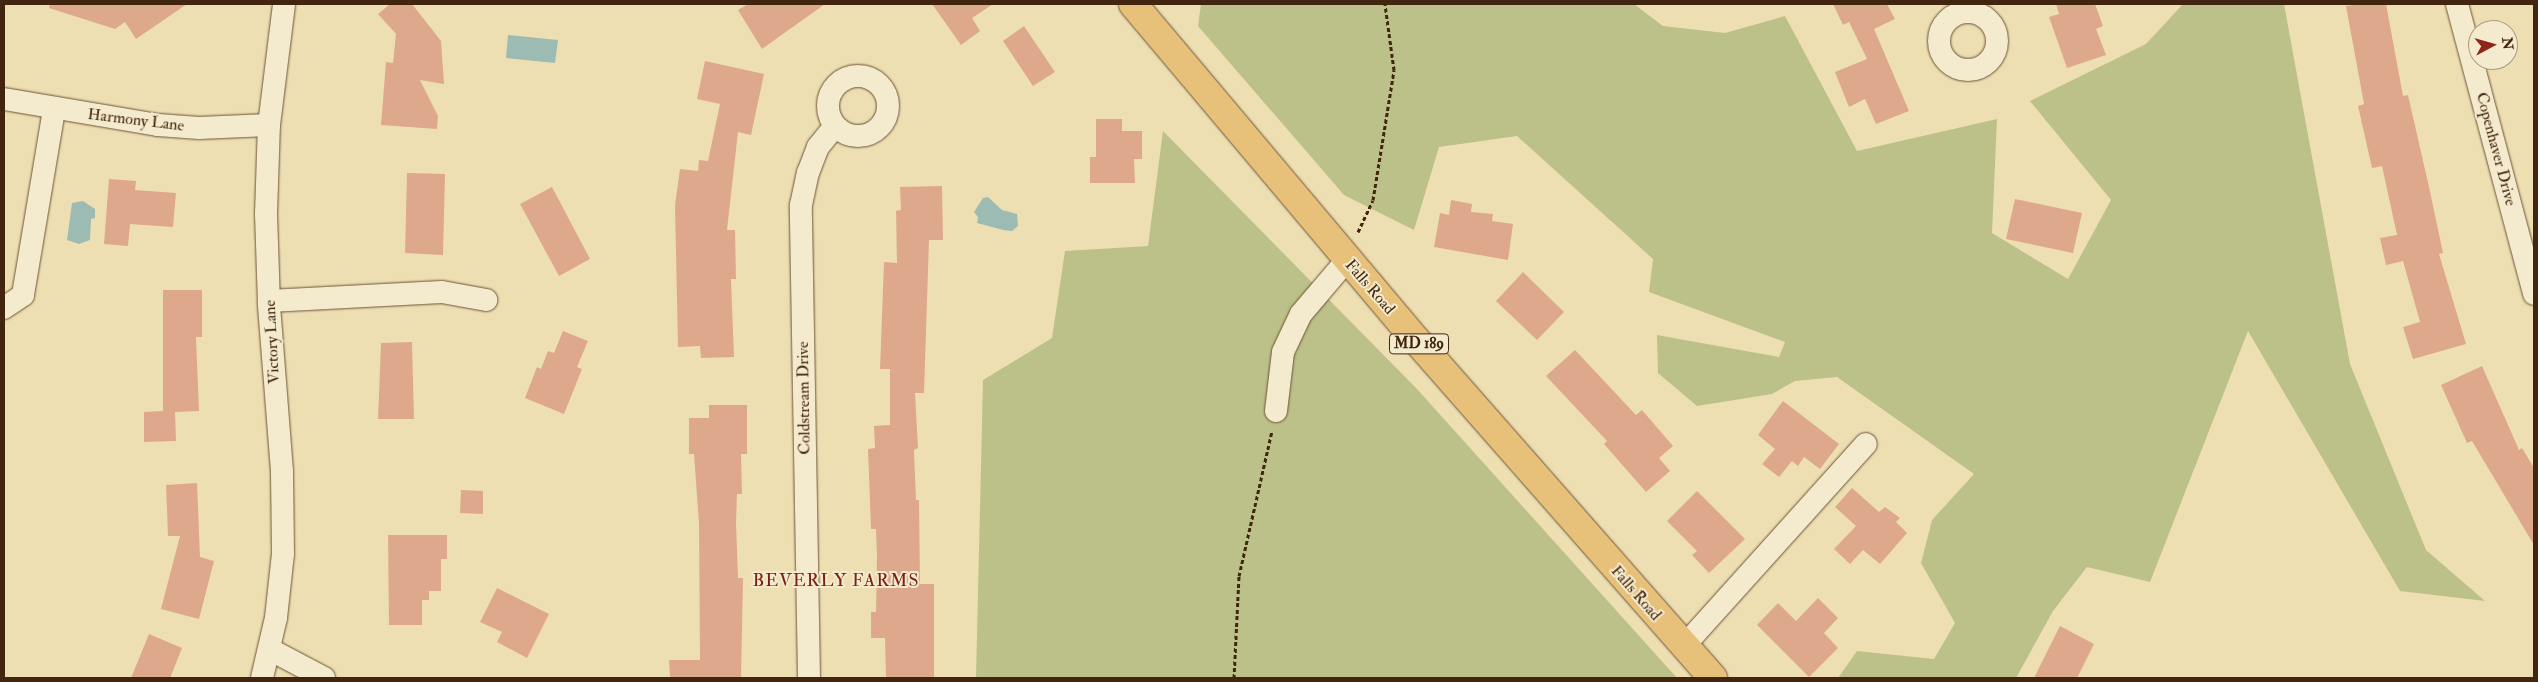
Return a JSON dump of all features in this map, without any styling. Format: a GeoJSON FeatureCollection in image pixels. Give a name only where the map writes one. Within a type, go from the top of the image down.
{"type":"FeatureCollection","features":[{"type":"Feature","properties":{"kind":"main road","name":"Falls Road"},"geometry":{"type":"LineString","coordinates":[[1133,4],[1347,260],[1683,647],[1713,678]]}},
{"type":"Feature","properties":{"kind":"street","name":"Victory Lane"},"geometry":{"type":"LineString","coordinates":[[262,678],[271,650],[281,586],[283,536],[282,471],[269,301],[266,214],[269,125],[284,4]]}},
{"type":"Feature","properties":{"kind":"street","name":"Copenhaver Drive"},"geometry":{"type":"LineString","coordinates":[[2457,4],[2534,294]]}},
{"type":"Feature","properties":{"kind":"street","name":"Harmony Lane"},"geometry":{"type":"LineString","coordinates":[[4,99],[54,109],[200,128],[269,125]]}},
{"type":"Feature","properties":{"kind":"street"},"geometry":{"type":"LineString","coordinates":[[4,308],[23,295],[54,109]]}},
{"type":"Feature","properties":{"kind":"street","name":"Coldstream Drive"},"geometry":{"type":"LineString","coordinates":[[809,678],[801,205],[808,173],[818,147],[835,126]]}},
{"type":"Feature","properties":{"kind":"street"},"geometry":{"type":"LineString","coordinates":[[1276,411],[1284,352],[1301,314],[1347,260]]}},
{"type":"Feature","properties":{"kind":"street"},"geometry":{"type":"LineString","coordinates":[[269,301],[442,292],[486,300]]}},
{"type":"Feature","properties":{"kind":"street"},"geometry":{"type":"LineString","coordinates":[[1683,647],[1866,444]]}},
{"type":"Feature","properties":{"kind":"street"},"geometry":{"type":"LineString","coordinates":[[271,650],[324,678]]}},
{"type":"Feature","properties":{"kind":"path"},"geometry":{"type":"LineString","coordinates":[[1347,260],[1353,238],[1364,222],[1373,200],[1394,70],[1385,4]]}},
{"type":"Feature","properties":{"kind":"path"},"geometry":{"type":"LineString","coordinates":[[1234,678],[1239,576],[1276,411]]}},
{"type":"Feature","properties":{"kind":"green space"},"geometry":{"type":"Polygon","coordinates":[[[1201,4],[1634,4],[1663,26],[1725,33],[1785,16],[1857,151],[1997,119],[1992,233],[2068,279],[2111,200],[2030,101],[2146,44],[2183,4],[2284,4],[2350,364],[2426,550],[2485,601],[2400,591],[2248,331],[2150,582],[2087,567],[2053,611],[2016,678],[1838,678],[1857,651],[1934,659],[1955,623],[1921,563],[1932,520],[1974,474],[1837,377],[1795,381],[1772,394],[1697,406],[1658,373],[1657,335],[1779,357],[1785,342],[1649,292],[1653,259],[1517,136],[1439,147],[1414,230],[1344,195],[1198,26],[1201,4]]]}},
{"type":"Feature","properties":{"kind":"green space"},"geometry":{"type":"Polygon","coordinates":[[[1163,131],[1417,389],[1677,678],[976,678],[983,380],[1052,338],[1065,251],[1148,246],[1163,131]]]}},
{"type":"Feature","properties":{"kind":"water"},"geometry":{"type":"Polygon","coordinates":[[[508,35],[558,40],[555,63],[506,58],[508,35]]]}},
{"type":"Feature","properties":{"kind":"water"},"geometry":{"type":"Polygon","coordinates":[[[988,197],[1002,210],[1017,214],[1018,226],[1012,231],[977,223],[978,217],[974,212],[983,198],[988,197]]]}},
{"type":"Feature","properties":{"kind":"water"},"geometry":{"type":"Polygon","coordinates":[[[83,201],[95,209],[95,218],[91,219],[90,240],[79,244],[67,240],[72,203],[83,201]]]}},
{"type":"Feature","properties":{"kind":"building"},"geometry":{"type":"Polygon","coordinates":[[[50,4],[187,4],[136,39],[125,22],[115,29],[49,8],[50,4]]]}},
{"type":"Feature","properties":{"kind":"building"},"geometry":{"type":"Polygon","coordinates":[[[390,4],[412,4],[441,41],[444,84],[420,80],[438,116],[437,129],[381,125],[386,62],[393,63],[396,34],[378,14],[390,4]]]}},
{"type":"Feature","properties":{"kind":"building"},"geometry":{"type":"Polygon","coordinates":[[[748,4],[825,4],[762,49],[738,10],[748,4]]]}},
{"type":"Feature","properties":{"kind":"building"},"geometry":{"type":"Polygon","coordinates":[[[932,4],[993,4],[972,18],[980,31],[961,45],[932,4]]]}},
{"type":"Feature","properties":{"kind":"building"},"geometry":{"type":"Polygon","coordinates":[[[1833,4],[1887,4],[1895,19],[1874,29],[1909,111],[1876,124],[1865,99],[1849,107],[1835,72],[1867,59],[1849,22],[1843,25],[1833,4]]]}},
{"type":"Feature","properties":{"kind":"building"},"geometry":{"type":"Polygon","coordinates":[[[2056,4],[2095,4],[2103,26],[2096,29],[2106,55],[2067,68],[2049,17],[2059,14],[2056,4]]]}},
{"type":"Feature","properties":{"kind":"building"},"geometry":{"type":"Polygon","coordinates":[[[2386,4],[2403,96],[2408,95],[2443,253],[2439,254],[2466,344],[2413,359],[2403,327],[2420,322],[2403,261],[2386,265],[2380,238],[2397,235],[2382,166],[2372,168],[2358,106],[2364,104],[2346,6],[2386,4]]]}},
{"type":"Feature","properties":{"kind":"building"},"geometry":{"type":"Polygon","coordinates":[[[1024,26],[1055,72],[1033,86],[1003,41],[1024,26]]]}},
{"type":"Feature","properties":{"kind":"building"},"geometry":{"type":"Polygon","coordinates":[[[705,61],[764,74],[751,135],[738,132],[727,230],[735,230],[736,279],[731,279],[734,357],[701,358],[700,346],[678,347],[675,205],[680,169],[698,171],[699,160],[708,161],[720,104],[697,99],[705,61]]]}},
{"type":"Feature","properties":{"kind":"building"},"geometry":{"type":"Polygon","coordinates":[[[1096,119],[1122,119],[1122,131],[1142,131],[1142,159],[1134,159],[1135,183],[1090,183],[1090,157],[1096,157],[1096,119]]]}},
{"type":"Feature","properties":{"kind":"building"},"geometry":{"type":"Polygon","coordinates":[[[407,173],[445,174],[443,255],[405,253],[407,173]]]}},
{"type":"Feature","properties":{"kind":"building"},"geometry":{"type":"Polygon","coordinates":[[[109,179],[136,181],[135,190],[176,193],[173,227],[130,224],[128,246],[104,244],[109,179]]]}},
{"type":"Feature","properties":{"kind":"building"},"geometry":{"type":"Polygon","coordinates":[[[942,186],[943,240],[929,240],[924,393],[915,393],[918,448],[914,450],[916,500],[919,500],[920,584],[934,584],[934,678],[886,678],[885,638],[871,638],[871,612],[876,612],[877,557],[876,529],[871,529],[868,449],[875,448],[874,426],[890,425],[890,369],[880,369],[884,262],[897,263],[896,211],[901,210],[900,187],[942,186]]]}},
{"type":"Feature","properties":{"kind":"building"},"geometry":{"type":"Polygon","coordinates":[[[552,187],[590,259],[559,276],[520,204],[552,187]]]}},
{"type":"Feature","properties":{"kind":"building"},"geometry":{"type":"Polygon","coordinates":[[[2015,199],[2082,213],[2073,253],[2006,239],[2015,199]]]}},
{"type":"Feature","properties":{"kind":"building"},"geometry":{"type":"Polygon","coordinates":[[[1451,200],[1472,204],[1471,212],[1493,214],[1492,221],[1513,224],[1508,260],[1434,247],[1440,213],[1449,215],[1451,200]]]}},
{"type":"Feature","properties":{"kind":"building"},"geometry":{"type":"Polygon","coordinates":[[[1523,272],[1564,312],[1537,340],[1496,301],[1523,272]]]}},
{"type":"Feature","properties":{"kind":"building"},"geometry":{"type":"Polygon","coordinates":[[[163,290],[202,290],[202,337],[196,337],[199,411],[175,412],[176,441],[144,442],[144,412],[163,411],[163,290]]]}},
{"type":"Feature","properties":{"kind":"building"},"geometry":{"type":"Polygon","coordinates":[[[563,331],[588,341],[577,367],[582,369],[564,414],[525,398],[537,367],[541,369],[548,351],[554,353],[563,331]]]}},
{"type":"Feature","properties":{"kind":"building"},"geometry":{"type":"Polygon","coordinates":[[[412,342],[414,419],[378,419],[381,343],[412,342]]]}},
{"type":"Feature","properties":{"kind":"building"},"geometry":{"type":"Polygon","coordinates":[[[1575,350],[1636,415],[1642,410],[1673,446],[1659,458],[1670,471],[1646,492],[1604,444],[1607,441],[1546,376],[1575,350]]]}},
{"type":"Feature","properties":{"kind":"building"},"geometry":{"type":"Polygon","coordinates":[[[2482,366],[2519,450],[2522,448],[2534,468],[2534,545],[2472,441],[2467,443],[2441,385],[2482,366]]]}},
{"type":"Feature","properties":{"kind":"building"},"geometry":{"type":"Polygon","coordinates":[[[1783,401],[1839,444],[1820,469],[1804,457],[1798,466],[1792,461],[1779,477],[1762,464],[1775,449],[1758,435],[1783,401]]]}},
{"type":"Feature","properties":{"kind":"building"},"geometry":{"type":"Polygon","coordinates":[[[709,405],[747,405],[747,454],[741,454],[742,494],[737,494],[736,523],[738,578],[743,578],[741,678],[670,678],[669,660],[700,660],[699,524],[694,454],[689,454],[689,418],[709,418],[709,405]]]}},
{"type":"Feature","properties":{"kind":"building"},"geometry":{"type":"Polygon","coordinates":[[[197,483],[200,557],[214,561],[199,619],[161,609],[180,536],[168,536],[166,485],[197,483]]]}},
{"type":"Feature","properties":{"kind":"building"},"geometry":{"type":"Polygon","coordinates":[[[1852,488],[1879,512],[1885,507],[1900,518],[1896,522],[1907,533],[1880,564],[1863,550],[1850,564],[1834,549],[1856,526],[1835,507],[1852,488]]]}},
{"type":"Feature","properties":{"kind":"building"},"geometry":{"type":"Polygon","coordinates":[[[461,490],[483,491],[483,514],[460,513],[461,490]]]}},
{"type":"Feature","properties":{"kind":"building"},"geometry":{"type":"Polygon","coordinates":[[[1697,491],[1745,539],[1709,573],[1692,555],[1697,551],[1667,521],[1697,491]]]}},
{"type":"Feature","properties":{"kind":"building"},"geometry":{"type":"Polygon","coordinates":[[[388,535],[447,535],[447,559],[441,559],[441,591],[429,591],[429,600],[422,600],[422,625],[389,625],[388,535]]]}},
{"type":"Feature","properties":{"kind":"building"},"geometry":{"type":"Polygon","coordinates":[[[497,588],[549,614],[527,658],[497,642],[502,632],[480,622],[497,588]]]}},
{"type":"Feature","properties":{"kind":"building"},"geometry":{"type":"Polygon","coordinates":[[[1818,598],[1838,618],[1824,633],[1838,648],[1809,677],[1757,625],[1778,603],[1796,621],[1818,598]]]}},
{"type":"Feature","properties":{"kind":"building"},"geometry":{"type":"Polygon","coordinates":[[[2060,626],[2094,644],[2077,678],[2034,678],[2060,626]]]}},
{"type":"Feature","properties":{"kind":"building"},"geometry":{"type":"Polygon","coordinates":[[[149,634],[182,648],[170,678],[131,678],[149,634]]]}},
{"type":"Feature","properties":{"kind":"district","name":"BEVERLY FARMS"},"geometry":{"type":"Point","coordinates":[836,581]}}]}
